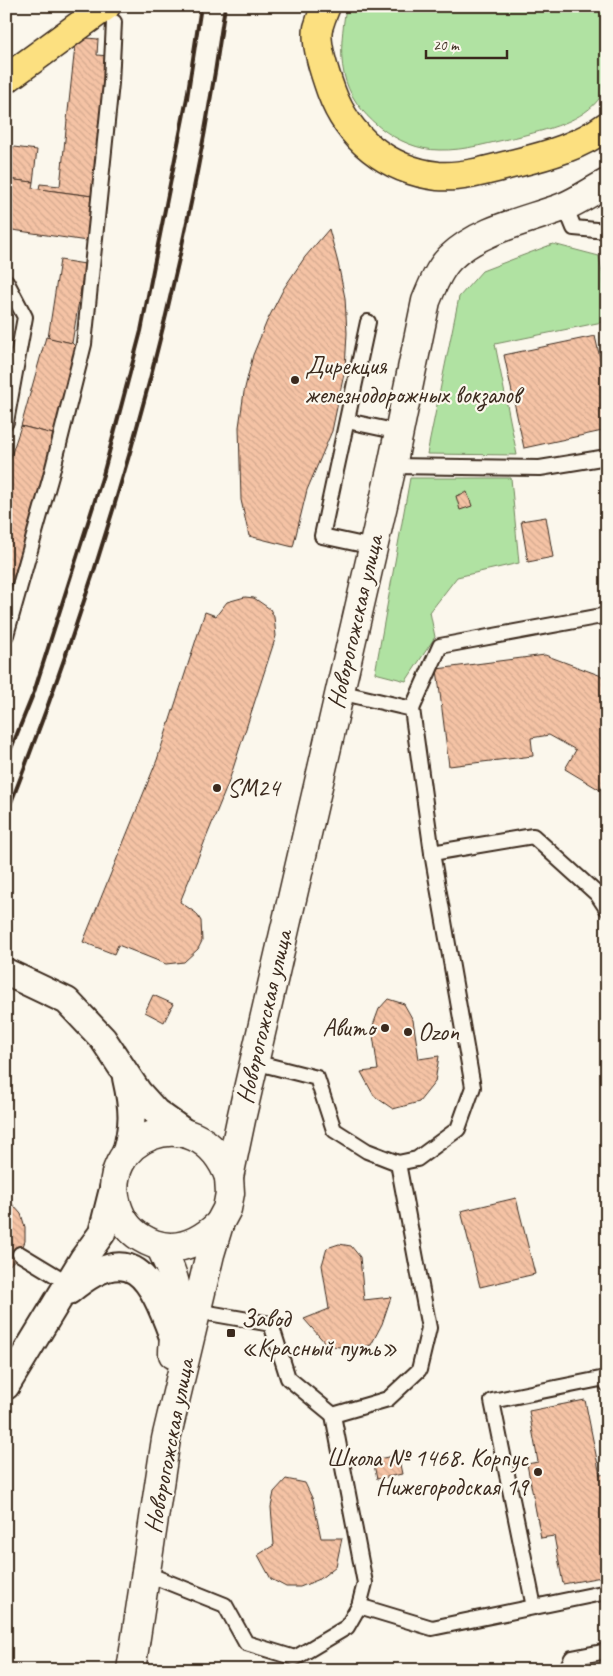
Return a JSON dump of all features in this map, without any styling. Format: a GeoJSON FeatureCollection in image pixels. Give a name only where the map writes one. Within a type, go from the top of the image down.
{"type":"FeatureCollection","features":[{"type":"Feature","properties":{"kind":"main road"},"geometry":{"type":"LineString","coordinates":[[326,6],[318,29],[323,69],[337,108],[355,136],[381,156],[410,170],[439,176],[474,173],[551,155],[590,138],[607,126]]}},
{"type":"Feature","properties":{"kind":"main road"},"geometry":{"type":"LineString","coordinates":[[6,78],[110,14]]}},
{"type":"Feature","properties":{"kind":"street"},"geometry":{"type":"LineString","coordinates":[[565,206],[607,183]]}},
{"type":"Feature","properties":{"kind":"street"},"geometry":{"type":"LineString","coordinates":[[565,206],[607,201]]}},
{"type":"Feature","properties":{"kind":"street","name":"Новорогожская улица"},"geometry":{"type":"LineString","coordinates":[[131,1670],[166,1439],[219,1224],[227,1209],[230,1193],[229,1177],[242,1115],[392,466],[426,301],[434,281],[450,258],[489,233],[565,206]]}},
{"type":"Feature","properties":{"kind":"street"},"geometry":{"type":"LineString","coordinates":[[6,972],[67,1000],[104,1039],[124,1070],[156,1112],[192,1135]]}},
{"type":"Feature","properties":{"kind":"street"},"geometry":{"type":"LineString","coordinates":[[124,1070],[131,1100],[132,1130],[125,1155]]}},
{"type":"Feature","properties":{"kind":"street","name":"Новорогожская улица"},"geometry":{"type":"LineString","coordinates":[[219,1224],[207,1235],[192,1244],[176,1247],[152,1243],[131,1230],[121,1217],[115,1202],[114,1185],[118,1169],[125,1155],[137,1143],[151,1135],[168,1131],[216,1137],[232,1127],[242,1115]]}},
{"type":"Feature","properties":{"kind":"street","name":"Новорогожская улица"},"geometry":{"type":"LineString","coordinates":[[192,1135],[213,1148],[223,1161],[229,1177]]}},
{"type":"Feature","properties":{"kind":"street"},"geometry":{"type":"LineString","coordinates":[[6,1386],[83,1259],[102,1233],[114,1185]]}},
{"type":"Feature","properties":{"kind":"street"},"geometry":{"type":"LineString","coordinates":[[94,1246],[109,1238],[122,1236],[152,1243],[172,1272],[178,1301],[172,1337]]}},
{"type":"Feature","properties":{"kind":"street"},"geometry":{"type":"LineString","coordinates":[[63,1291],[101,1269],[119,1265],[134,1269],[148,1280],[160,1301],[172,1337],[177,1395]]}},
{"type":"Feature","properties":{"kind":"lane"},"geometry":{"type":"LineString","coordinates":[[6,635],[52,476],[84,344],[111,83],[110,14]]}},
{"type":"Feature","properties":{"kind":"lane"},"geometry":{"type":"LineString","coordinates":[[565,206],[574,228],[607,231]]}},
{"type":"Feature","properties":{"kind":"lane"},"geometry":{"type":"LineString","coordinates":[[6,281],[25,317],[6,422]]}},
{"type":"Feature","properties":{"kind":"lane"},"geometry":{"type":"LineString","coordinates":[[368,322],[322,536],[372,547]]}},
{"type":"Feature","properties":{"kind":"lane"},"geometry":{"type":"LineString","coordinates":[[347,421],[399,432]]}},
{"type":"Feature","properties":{"kind":"lane"},"geometry":{"type":"LineString","coordinates":[[392,466],[540,468],[607,456]]}},
{"type":"Feature","properties":{"kind":"lane"},"geometry":{"type":"LineString","coordinates":[[254,1062],[317,1078],[334,1130],[367,1151],[398,1163],[417,1159],[458,1130],[473,1087],[432,853],[412,709],[440,646],[607,615]]}},
{"type":"Feature","properties":{"kind":"lane"},"geometry":{"type":"LineString","coordinates":[[339,692],[412,709]]}},
{"type":"Feature","properties":{"kind":"lane"},"geometry":{"type":"LineString","coordinates":[[432,853],[533,836],[597,894],[607,909]]}},
{"type":"Feature","properties":{"kind":"lane"},"geometry":{"type":"LineString","coordinates":[[333,1415],[388,1399],[419,1370],[429,1328],[398,1163]]}},
{"type":"Feature","properties":{"kind":"lane"},"geometry":{"type":"LineString","coordinates":[[20,1254],[63,1291]]}},
{"type":"Feature","properties":{"kind":"lane"},"geometry":{"type":"LineString","coordinates":[[145,1573],[225,1604],[246,1644],[296,1658],[347,1627],[359,1606],[365,1583],[333,1415],[288,1378],[271,1324],[197,1311]]}},
{"type":"Feature","properties":{"kind":"lane"},"geometry":{"type":"LineString","coordinates":[[534,1607],[492,1401],[605,1378],[607,1384]]}},
{"type":"Feature","properties":{"kind":"lane"},"geometry":{"type":"LineString","coordinates":[[359,1606],[432,1628],[607,1592]]}},
{"type":"Feature","properties":{"kind":"lane"},"geometry":{"type":"LineString","coordinates":[[566,1670],[572,1658],[607,1651]]}},
{"type":"Feature","properties":{"kind":"green space"},"geometry":{"type":"Polygon","coordinates":[[[346,6],[607,6],[608,66],[605,88],[594,105],[585,112],[563,124],[540,131],[478,146],[449,150],[424,148],[408,144],[379,127],[367,116],[349,89],[344,74],[342,57],[346,6]]]}},
{"type":"Feature","properties":{"kind":"green space"},"geometry":{"type":"Polygon","coordinates":[[[553,244],[599,256],[607,299],[607,321],[495,344],[517,455],[427,454],[459,297],[482,271],[553,244]]]}},
{"type":"Feature","properties":{"kind":"green space"},"geometry":{"type":"Polygon","coordinates":[[[410,478],[511,478],[519,563],[457,577],[430,612],[435,637],[406,681],[375,673],[410,478]]]}},
{"type":"Feature","properties":{"kind":"building"},"geometry":{"type":"Polygon","coordinates":[[[76,37],[98,39],[97,55],[109,56],[92,196],[39,189],[40,184],[60,186],[76,37]]]}},
{"type":"Feature","properties":{"kind":"building"},"geometry":{"type":"Polygon","coordinates":[[[6,146],[37,150],[33,182],[6,179],[6,146]]]}},
{"type":"Feature","properties":{"kind":"building"},"geometry":{"type":"Polygon","coordinates":[[[6,179],[33,182],[32,188],[92,196],[87,241],[6,229],[6,179]]]}},
{"type":"Feature","properties":{"kind":"building","name":"Дирекция железнодорожных вокзалов"},"geometry":{"type":"Polygon","coordinates":[[[329,229],[345,298],[347,333],[345,369],[332,431],[307,490],[293,547],[249,536],[241,500],[239,427],[244,392],[253,355],[267,321],[284,288],[305,257],[329,229]]]}},
{"type":"Feature","properties":{"kind":"building"},"geometry":{"type":"Polygon","coordinates":[[[60,260],[85,264],[72,343],[48,338],[60,260]]]}},
{"type":"Feature","properties":{"kind":"building"},"geometry":{"type":"Polygon","coordinates":[[[595,336],[607,389],[607,430],[524,448],[504,355],[595,336]]]}},
{"type":"Feature","properties":{"kind":"building"},"geometry":{"type":"Polygon","coordinates":[[[46,337],[72,343],[79,350],[57,435],[21,426],[46,337]]]}},
{"type":"Feature","properties":{"kind":"building"},"geometry":{"type":"Polygon","coordinates":[[[21,426],[57,435],[6,602],[6,471],[21,426]]]}},
{"type":"Feature","properties":{"kind":"building"},"geometry":{"type":"Polygon","coordinates":[[[467,492],[472,506],[460,510],[456,496],[467,492]]]}},
{"type":"Feature","properties":{"kind":"building"},"geometry":{"type":"Polygon","coordinates":[[[546,517],[553,557],[528,562],[521,521],[546,517]]]}},
{"type":"Feature","properties":{"kind":"building"},"geometry":{"type":"Polygon","coordinates":[[[245,597],[254,598],[270,609],[274,617],[276,636],[228,784],[180,902],[196,913],[201,921],[202,941],[198,949],[184,962],[166,964],[118,945],[114,954],[83,942],[157,760],[205,612],[216,616],[227,602],[245,597]]]}},
{"type":"Feature","properties":{"kind":"building"},"geometry":{"type":"Polygon","coordinates":[[[545,655],[607,678],[607,779],[600,790],[565,769],[576,750],[549,735],[531,738],[533,756],[449,766],[437,669],[545,655]]]}},
{"type":"Feature","properties":{"kind":"building"},"geometry":{"type":"Polygon","coordinates":[[[153,995],[173,1004],[164,1022],[145,1012],[153,995]]]}},
{"type":"Feature","properties":{"kind":"building"},"geometry":{"type":"Polygon","coordinates":[[[388,999],[404,1004],[413,1020],[419,1059],[439,1056],[435,1082],[419,1102],[393,1109],[374,1096],[361,1072],[378,1070],[372,1028],[379,1009],[388,999]]]}},
{"type":"Feature","properties":{"kind":"building"},"geometry":{"type":"Polygon","coordinates":[[[6,1197],[21,1214],[25,1227],[25,1241],[20,1254],[6,1269],[6,1197]]]}},
{"type":"Feature","properties":{"kind":"building"},"geometry":{"type":"Polygon","coordinates":[[[516,1198],[535,1274],[480,1287],[461,1211],[516,1198]]]}},
{"type":"Feature","properties":{"kind":"building"},"geometry":{"type":"Polygon","coordinates":[[[339,1244],[351,1246],[360,1257],[364,1300],[391,1297],[382,1324],[371,1345],[352,1349],[327,1345],[304,1319],[329,1309],[322,1265],[327,1248],[339,1244]]]}},
{"type":"Feature","properties":{"kind":"building"},"geometry":{"type":"Polygon","coordinates":[[[585,1400],[600,1475],[607,1474],[607,1503],[605,1504],[607,1515],[607,1576],[563,1584],[554,1536],[541,1538],[527,1464],[538,1462],[529,1411],[585,1400]]]}},
{"type":"Feature","properties":{"kind":"building"},"geometry":{"type":"Polygon","coordinates":[[[398,1455],[402,1474],[377,1479],[373,1460],[398,1455]]]}},
{"type":"Feature","properties":{"kind":"building"},"geometry":{"type":"Polygon","coordinates":[[[286,1479],[305,1483],[313,1500],[321,1538],[342,1538],[336,1566],[320,1579],[300,1587],[286,1587],[271,1579],[258,1555],[274,1545],[271,1507],[274,1492],[286,1479]]]}},
{"type":"Feature","properties":{"kind":"railway"},"geometry":{"type":"LineString","coordinates":[[6,761],[34,692],[103,475],[141,331],[187,98],[201,6]]}},
{"type":"Feature","properties":{"kind":"railway"},"geometry":{"type":"LineString","coordinates":[[6,815],[44,717],[79,618],[111,518],[140,417],[189,213],[209,110],[225,6]]}},
{"type":"Feature","properties":{"kind":"place","name":"Дирекция железнодорожных вокзалов"},"geometry":{"type":"Point","coordinates":[295,380]}},
{"type":"Feature","properties":{"kind":"place","name":"SM24"},"geometry":{"type":"Point","coordinates":[217,788]}},
{"type":"Feature","properties":{"kind":"place","name":"Авито"},"geometry":{"type":"Point","coordinates":[385,1028]}},
{"type":"Feature","properties":{"kind":"place","name":"Ozon"},"geometry":{"type":"Point","coordinates":[408,1032]}},
{"type":"Feature","properties":{"kind":"place","name":"Завод «Красный путь»"},"geometry":{"type":"Point","coordinates":[231,1333]}},
{"type":"Feature","properties":{"kind":"place","name":"Школа № 1468. Корпус Нижегородская 19"},"geometry":{"type":"Point","coordinates":[538,1472]}}]}
